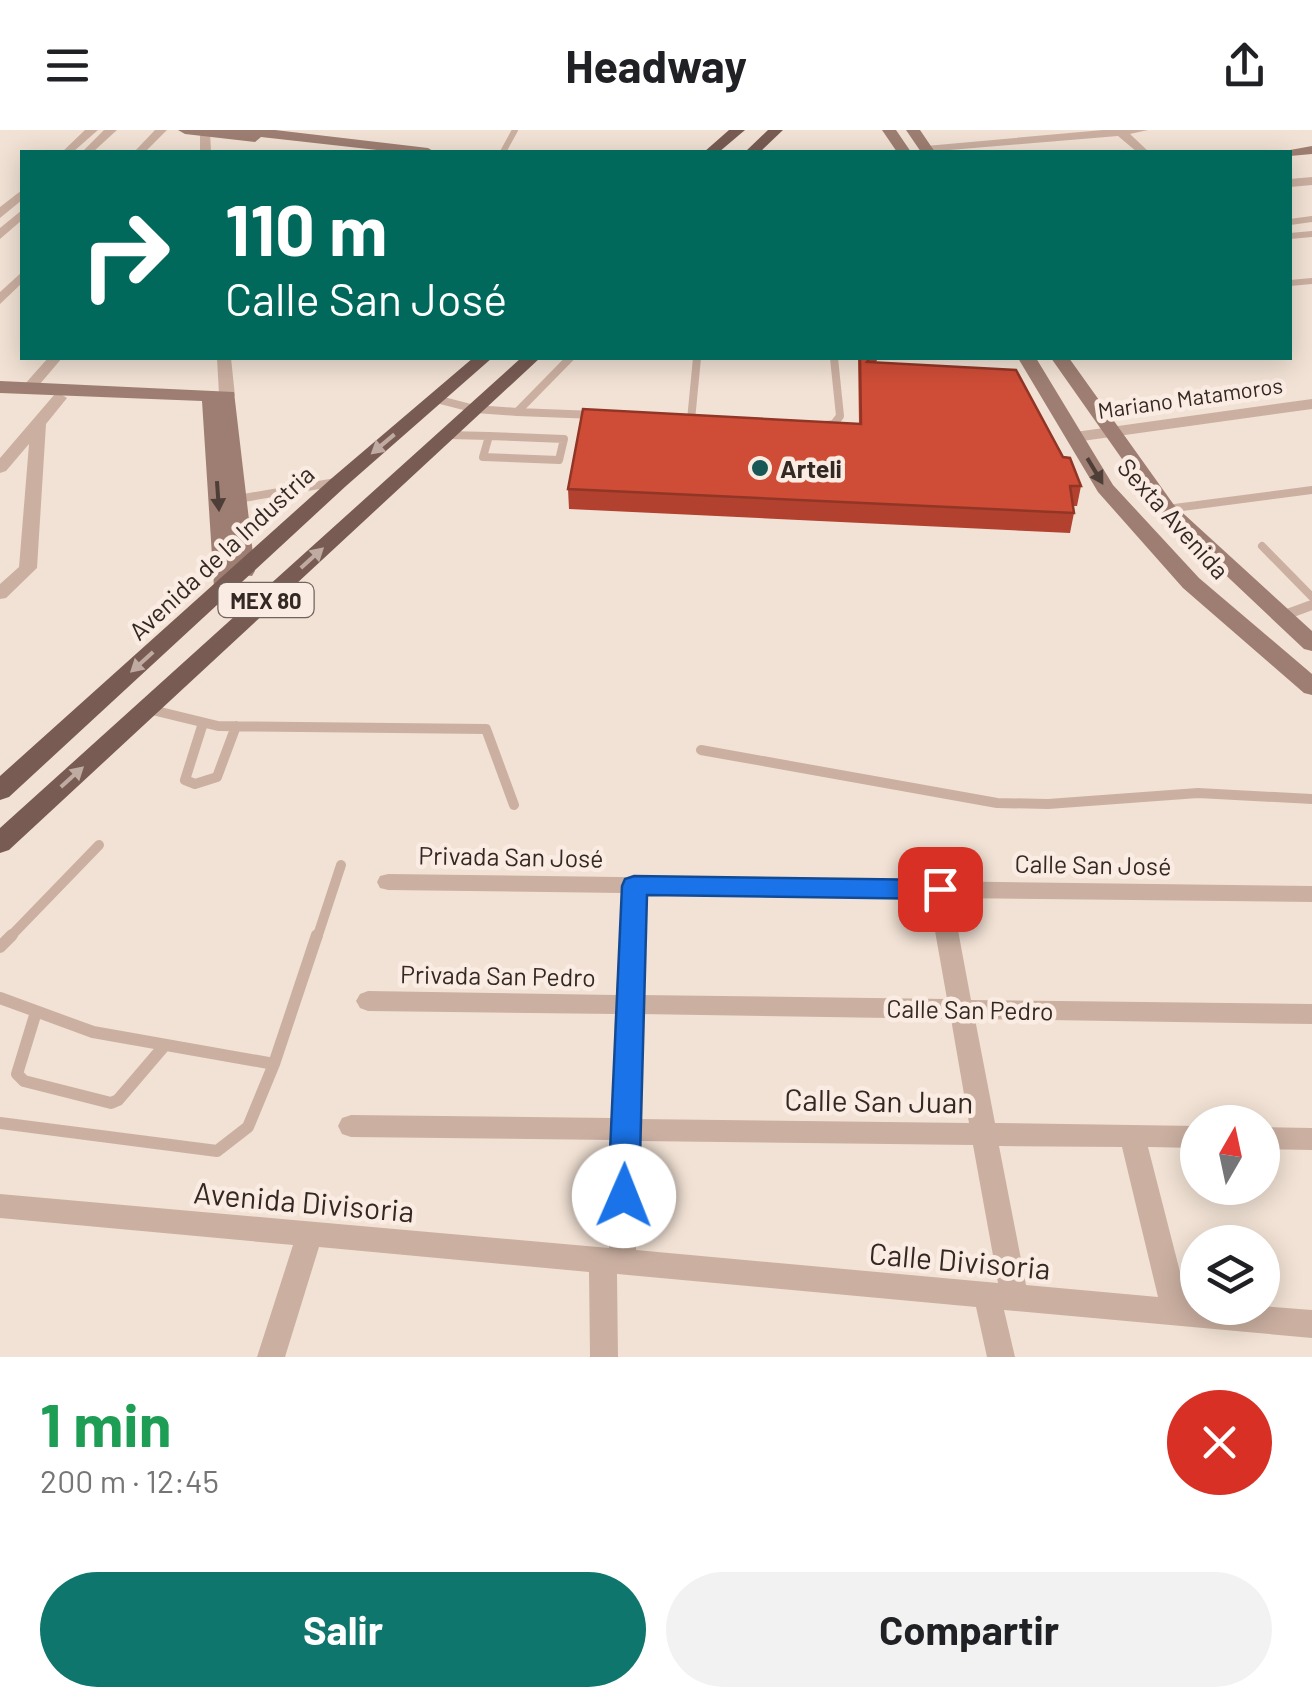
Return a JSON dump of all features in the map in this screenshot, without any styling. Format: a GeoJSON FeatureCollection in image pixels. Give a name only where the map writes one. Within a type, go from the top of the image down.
{"type":"FeatureCollection","features":[{"type":"Feature","properties":{"kind":"main road"},"geometry":{"type":"LineString","coordinates":[[714,150],[738,130]]}},
{"type":"Feature","properties":{"kind":"main road"},"geometry":{"type":"LineString","coordinates":[[754,150],[776,130]]}},
{"type":"Feature","properties":{"kind":"main road","name":"Avenida de la Industria"},"geometry":{"type":"LineString","coordinates":[[0,791],[338,482],[481,360]]}},
{"type":"Feature","properties":{"kind":"main road","name":"MEX 80"},"geometry":{"type":"LineString","coordinates":[[0,842],[529,360]]}},
{"type":"Feature","properties":{"kind":"street"},"geometry":{"type":"LineString","coordinates":[[142,150],[161,130]]}},
{"type":"Feature","properties":{"kind":"street"},"geometry":{"type":"LineString","coordinates":[[185,130],[357,150]]}},
{"type":"Feature","properties":{"kind":"street"},"geometry":{"type":"LineString","coordinates":[[238,130],[411,150]]}},
{"type":"Feature","properties":{"kind":"street"},"geometry":{"type":"LineString","coordinates":[[937,150],[1142,130]]}},
{"type":"Feature","properties":{"kind":"street"},"geometry":{"type":"LineString","coordinates":[[1119,131],[1141,150]]}},
{"type":"Feature","properties":{"kind":"street"},"geometry":{"type":"LineString","coordinates":[[70,150],[97,134]]}},
{"type":"Feature","properties":{"kind":"street"},"geometry":{"type":"LineString","coordinates":[[0,214],[20,196]]}},
{"type":"Feature","properties":{"kind":"street"},"geometry":{"type":"LineString","coordinates":[[0,235],[20,216]]}},
{"type":"Feature","properties":{"kind":"street"},"geometry":{"type":"LineString","coordinates":[[0,300],[20,278]]}},
{"type":"Feature","properties":{"kind":"street"},"geometry":{"type":"LineString","coordinates":[[0,594],[28,568],[38,422],[54,360]]}},
{"type":"Feature","properties":{"kind":"street"},"geometry":{"type":"LineString","coordinates":[[224,360],[219,400],[225,587]]}},
{"type":"Feature","properties":{"kind":"street","name":"Sexta Avenida"},"geometry":{"type":"LineString","coordinates":[[1028,360],[1106,488],[1191,583],[1312,687]]}},
{"type":"Feature","properties":{"kind":"street","name":"Sexta Avenida"},"geometry":{"type":"LineString","coordinates":[[1061,360],[1167,509],[1312,644]]}},
{"type":"Feature","properties":{"kind":"street"},"geometry":{"type":"LineString","coordinates":[[0,387],[44,393],[219,400]]}},
{"type":"Feature","properties":{"kind":"street"},"geometry":{"type":"LineString","coordinates":[[0,396],[44,393]]}},
{"type":"Feature","properties":{"kind":"street"},"geometry":{"type":"LineString","coordinates":[[219,400],[238,500],[244,571]]}},
{"type":"Feature","properties":{"kind":"street","name":"Mariano Matamoros"},"geometry":{"type":"LineString","coordinates":[[1075,436],[1312,404]]}},
{"type":"Feature","properties":{"kind":"street"},"geometry":{"type":"LineString","coordinates":[[0,468],[38,422]]}},
{"type":"Feature","properties":{"kind":"street","name":"Privada San José"},"geometry":{"type":"LineString","coordinates":[[388,882],[634,886]]}},
{"type":"Feature","properties":{"kind":"street"},"geometry":{"type":"LineString","coordinates":[[604,1357],[625,1130],[634,886]]}},
{"type":"Feature","properties":{"kind":"street","name":"Calle San José"},"geometry":{"type":"LineString","coordinates":[[634,886],[1312,894]]}},
{"type":"Feature","properties":{"kind":"street"},"geometry":{"type":"LineString","coordinates":[[940,889],[984,1134],[1000,1296],[1000,1357]]}},
{"type":"Feature","properties":{"kind":"street","name":"Privada San Pedro"},"geometry":{"type":"LineString","coordinates":[[368,1000],[628,1004]]}},
{"type":"Feature","properties":{"kind":"street","name":"Calle San Pedro"},"geometry":{"type":"LineString","coordinates":[[628,1004],[1312,1014]]}},
{"type":"Feature","properties":{"kind":"street","name":"Calle San Juan"},"geometry":{"type":"LineString","coordinates":[[351,1126],[1180,1137]]}},
{"type":"Feature","properties":{"kind":"street"},"geometry":{"type":"LineString","coordinates":[[1132,1136],[1176,1312]]}},
{"type":"Feature","properties":{"kind":"street"},"geometry":{"type":"LineString","coordinates":[[1280,1138],[1312,1138]]}},
{"type":"Feature","properties":{"kind":"street","name":"Avenida Divisoria"},"geometry":{"type":"LineString","coordinates":[[0,1206],[612,1261]]}},
{"type":"Feature","properties":{"kind":"street"},"geometry":{"type":"LineString","coordinates":[[272,1357],[310,1234]]}},
{"type":"Feature","properties":{"kind":"street","name":"Calle Divisoria"},"geometry":{"type":"LineString","coordinates":[[612,1261],[1312,1324]]}},
{"type":"Feature","properties":{"kind":"lane"},"geometry":{"type":"LineString","coordinates":[[517,412],[568,360]]}},
{"type":"Feature","properties":{"kind":"lane"},"geometry":{"type":"LineString","coordinates":[[691,420],[697,360]]}},
{"type":"Feature","properties":{"kind":"lane"},"geometry":{"type":"LineString","coordinates":[[811,428],[834,424],[840,416],[834,360]]}},
{"type":"Feature","properties":{"kind":"lane"},"geometry":{"type":"LineString","coordinates":[[436,399],[475,409],[614,416]]}},
{"type":"Feature","properties":{"kind":"lane"},"geometry":{"type":"LineString","coordinates":[[672,419],[711,422]]}},
{"type":"Feature","properties":{"kind":"lane"},"geometry":{"type":"LineString","coordinates":[[448,434],[489,436],[564,440],[558,460],[483,457],[489,436]]}},
{"type":"Feature","properties":{"kind":"lane"},"geometry":{"type":"LineString","coordinates":[[238,500],[338,482]]}},
{"type":"Feature","properties":{"kind":"lane"},"geometry":{"type":"LineString","coordinates":[[1167,509],[1312,490]]}},
{"type":"Feature","properties":{"kind":"lane"},"geometry":{"type":"LineString","coordinates":[[1262,546],[1312,597]]}},
{"type":"Feature","properties":{"kind":"lane"},"geometry":{"type":"LineString","coordinates":[[1280,617],[1312,606]]}},
{"type":"Feature","properties":{"kind":"lane"},"geometry":{"type":"LineString","coordinates":[[147,709],[203,724],[486,730],[514,805]]}},
{"type":"Feature","properties":{"kind":"lane"},"geometry":{"type":"LineString","coordinates":[[203,724],[185,780],[196,784],[218,777],[236,726]]}},
{"type":"Feature","properties":{"kind":"lane"},"geometry":{"type":"LineString","coordinates":[[701,750],[997,803],[1048,804],[1198,793],[1312,799]]}},
{"type":"Feature","properties":{"kind":"lane"},"geometry":{"type":"LineString","coordinates":[[0,947],[99,845]]}},
{"type":"Feature","properties":{"kind":"lane"},"geometry":{"type":"LineString","coordinates":[[0,1123],[217,1151],[231,1146],[249,1129],[341,865]]}},
{"type":"Feature","properties":{"kind":"lane"},"geometry":{"type":"LineString","coordinates":[[0,998],[93,1032],[274,1064]]}},
{"type":"Feature","properties":{"kind":"lane"},"geometry":{"type":"LineString","coordinates":[[36,1012],[17,1074],[24,1081],[112,1103],[165,1045]]}},
{"type":"Feature","properties":{"kind":"building"},"geometry":{"type":"Polygon","coordinates":[[[860,360],[1016,370],[1063,457],[1070,458],[1081,486],[1070,486],[1074,513],[568,489],[583,409],[861,424],[860,360]]]}},
{"type":"Feature","properties":{"kind":"place","name":"Arteli"},"geometry":{"type":"Point","coordinates":[760,468]}},
{"type":"Feature","properties":{"kind":"route"},"geometry":{"type":"LineString","coordinates":[[624,1196],[634,886],[940,889]]}}]}
